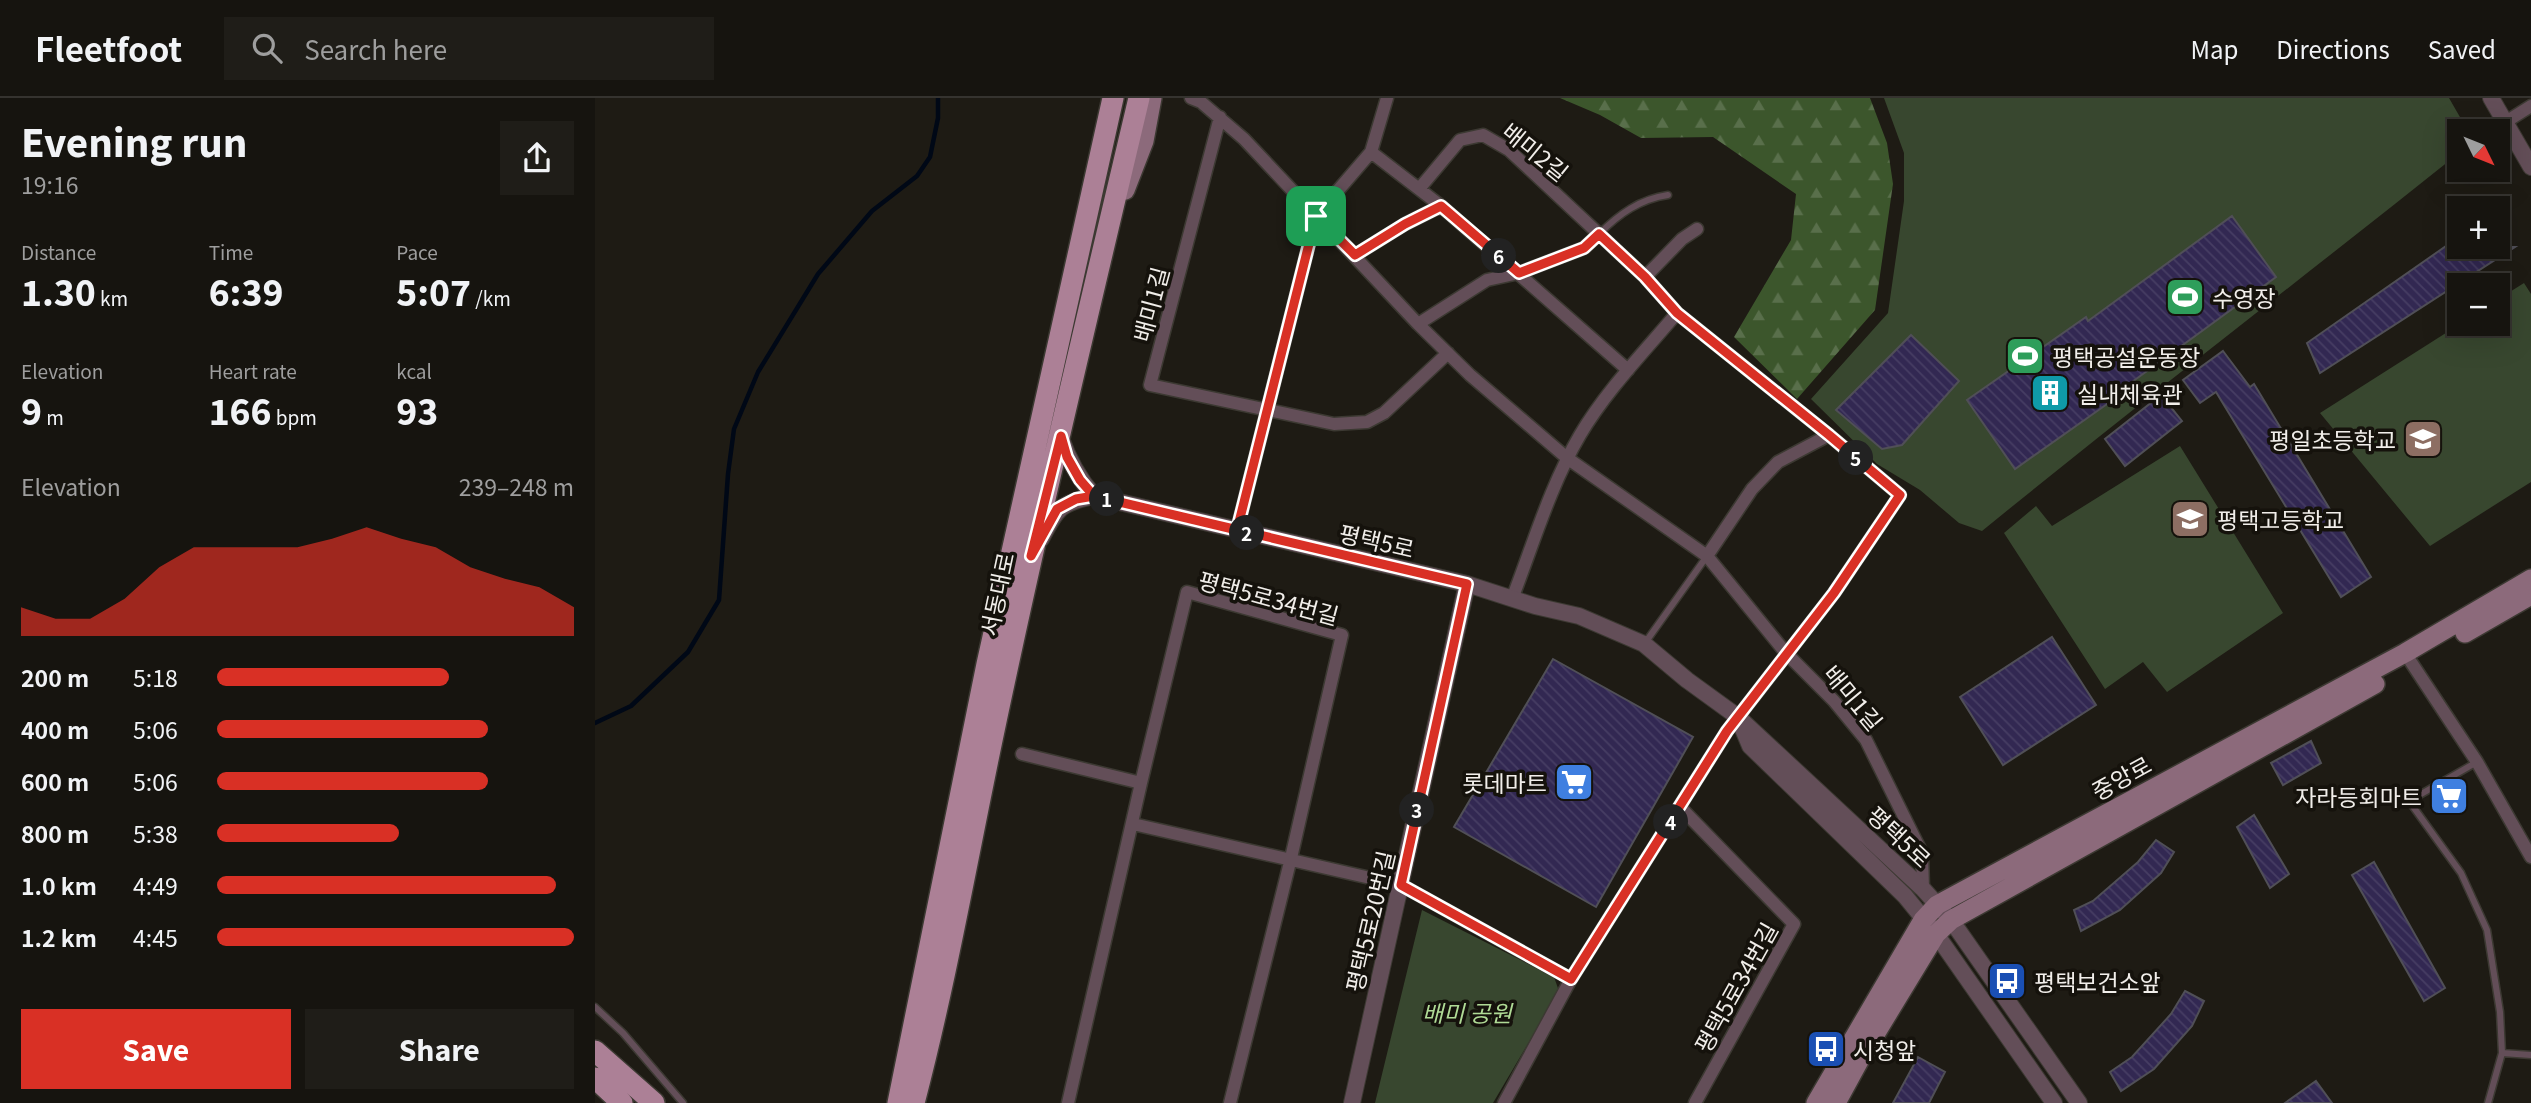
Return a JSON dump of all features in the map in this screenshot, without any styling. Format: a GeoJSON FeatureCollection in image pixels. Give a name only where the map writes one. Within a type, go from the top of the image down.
{"type":"FeatureCollection","features":[{"type":"Feature","properties":{"kind":"main road","name":"서동대로"},"geometry":{"type":"LineString","coordinates":[[898,1103],[987,664],[1113,98]]}},
{"type":"Feature","properties":{"kind":"main road","name":"서동대로"},"geometry":{"type":"LineString","coordinates":[[914,1103],[949,958],[1031,556],[1139,98]]}},
{"type":"Feature","properties":{"kind":"main road"},"geometry":{"type":"LineString","coordinates":[[1105,239],[1144,141],[1152,98]]}},
{"type":"Feature","properties":{"kind":"main road","name":"중앙로"},"geometry":{"type":"LineString","coordinates":[[1932,920],[1951,920],[2408,658],[2531,579]]}},
{"type":"Feature","properties":{"kind":"main road","name":"중앙로"},"geometry":{"type":"LineString","coordinates":[[1816,1103],[1932,920],[2408,658],[2528,603]]}},
{"type":"Feature","properties":{"kind":"main road","name":"중앙로"},"geometry":{"type":"LineString","coordinates":[[1836,1103],[1932,920]]}},
{"type":"Feature","properties":{"kind":"main road"},"geometry":{"type":"LineString","coordinates":[[595,1051],[654,1103]]}},
{"type":"Feature","properties":{"kind":"main road"},"geometry":{"type":"LineString","coordinates":[[595,1079],[622,1103]]}},
{"type":"Feature","properties":{"kind":"street"},"geometry":{"type":"LineString","coordinates":[[1237,530],[1316,216],[1371,152],[1388,98]]}},
{"type":"Feature","properties":{"kind":"street"},"geometry":{"type":"LineString","coordinates":[[2491,98],[2502,119]]}},
{"type":"Feature","properties":{"kind":"street","name":"배미1길"},"geometry":{"type":"LineString","coordinates":[[1198,99],[1244,139],[1448,353],[1567,458],[1707,556],[1786,653],[1834,701],[1866,740],[1922,853],[1923,889]]}},
{"type":"Feature","properties":{"kind":"street"},"geometry":{"type":"LineString","coordinates":[[2510,119],[2531,106]]}},
{"type":"Feature","properties":{"kind":"street","name":"배미1길"},"geometry":{"type":"LineString","coordinates":[[1220,117],[1150,385],[1334,424],[1367,422],[1384,412],[1448,353]]}},
{"type":"Feature","properties":{"kind":"street"},"geometry":{"type":"LineString","coordinates":[[2510,133],[2531,167]]}},
{"type":"Feature","properties":{"kind":"street","name":"배미2길"},"geometry":{"type":"LineString","coordinates":[[1419,188],[1460,140],[1483,135],[1509,150],[1645,277],[1677,313],[1900,495],[1834,593],[1786,653]]}},
{"type":"Feature","properties":{"kind":"street"},"geometry":{"type":"LineString","coordinates":[[1371,152],[1441,206],[1628,370]]}},
{"type":"Feature","properties":{"kind":"street"},"geometry":{"type":"LineString","coordinates":[[1355,255],[1405,224],[1441,206]]}},
{"type":"Feature","properties":{"kind":"street"},"geometry":{"type":"LineString","coordinates":[[1645,277],[1682,239],[1697,229]]}},
{"type":"Feature","properties":{"kind":"street"},"geometry":{"type":"LineString","coordinates":[[1418,324],[1487,279],[1519,273],[1584,248],[1599,234]]}},
{"type":"Feature","properties":{"kind":"street"},"geometry":{"type":"LineString","coordinates":[[1512,599],[1567,458],[1581,433],[1628,370],[1677,313]]}},
{"type":"Feature","properties":{"kind":"street"},"geometry":{"type":"LineString","coordinates":[[1707,556],[1752,489],[1777,462],[1829,435]]}},
{"type":"Feature","properties":{"kind":"street"},"geometry":{"type":"LineString","coordinates":[[1061,436],[1067,457],[1080,480],[1094,496]]}},
{"type":"Feature","properties":{"kind":"street"},"geometry":{"type":"LineString","coordinates":[[1031,556],[1057,509],[1076,499],[1094,496]]}},
{"type":"Feature","properties":{"kind":"street","name":"평택5로"},"geometry":{"type":"LineString","coordinates":[[1094,496],[1467,584],[1579,616],[1644,644],[1738,717],[1923,889],[1932,920]]}},
{"type":"Feature","properties":{"kind":"street","name":"평택5로20번길"},"geometry":{"type":"LineString","coordinates":[[1352,1103],[1467,584]]}},
{"type":"Feature","properties":{"kind":"street","name":"평택5로34번길"},"geometry":{"type":"LineString","coordinates":[[1068,1103],[1133,824],[1140,783],[1187,592],[1342,635],[1291,858],[1230,1103]]}},
{"type":"Feature","properties":{"kind":"street"},"geometry":{"type":"LineString","coordinates":[[1504,1103],[1571,979],[1738,717],[1786,653]]}},
{"type":"Feature","properties":{"kind":"street"},"geometry":{"type":"LineString","coordinates":[[2408,658],[2477,762],[2531,857]]}},
{"type":"Feature","properties":{"kind":"street"},"geometry":{"type":"LineString","coordinates":[[1738,717],[1751,746],[1932,920],[2054,1103]]}},
{"type":"Feature","properties":{"kind":"street"},"geometry":{"type":"LineString","coordinates":[[1022,754],[1140,783]]}},
{"type":"Feature","properties":{"kind":"street","name":"평택5로34번길"},"geometry":{"type":"LineString","coordinates":[[1681,808],[1794,924],[1695,1103]]}},
{"type":"Feature","properties":{"kind":"street"},"geometry":{"type":"LineString","coordinates":[[1133,824],[1401,885],[1571,979]]}},
{"type":"Feature","properties":{"kind":"street"},"geometry":{"type":"LineString","coordinates":[[1951,920],[2079,1103]]}},
{"type":"Feature","properties":{"kind":"lane"},"geometry":{"type":"LineString","coordinates":[[1599,234],[1634,206],[1650,198],[1668,195]]}},
{"type":"Feature","properties":{"kind":"lane"},"geometry":{"type":"LineString","coordinates":[[1644,644],[1707,556]]}},
{"type":"Feature","properties":{"kind":"lane"},"geometry":{"type":"LineString","coordinates":[[2477,762],[2409,801],[2461,873],[2487,930],[2500,1013],[2502,1053],[2488,1103]]}},
{"type":"Feature","properties":{"kind":"lane"},"geometry":{"type":"LineString","coordinates":[[595,1007],[623,1033],[683,1103]]}},
{"type":"Feature","properties":{"kind":"lane"},"geometry":{"type":"LineString","coordinates":[[2502,1053],[2531,1055]]}},
{"type":"Feature","properties":{"kind":"green space"},"geometry":{"type":"Polygon","coordinates":[[[1560,98],[1870,98],[1887,143],[1893,184],[1875,310],[1797,399],[1734,337],[1791,240],[1796,194],[1713,137],[1641,138],[1600,115],[1560,98]]]}},
{"type":"Feature","properties":{"kind":"green space","name":"평택공설운동장"},"geometry":{"type":"Polygon","coordinates":[[[1884,98],[2449,98],[2461,119],[2447,119],[2447,162],[1982,531],[1959,523],[1920,490],[1877,464],[1811,399],[1888,313],[1904,201],[1904,153],[1884,98]]]}},
{"type":"Feature","properties":{"kind":"green space"},"geometry":{"type":"Polygon","coordinates":[[[2524,283],[2531,294],[2531,482],[2430,546],[2320,413],[2447,332],[2447,336],[2510,336],[2510,292],[2524,283]]]}},
{"type":"Feature","properties":{"kind":"green space"},"geometry":{"type":"Polygon","coordinates":[[[2180,446],[2283,613],[2167,692],[2143,662],[2105,689],[2004,533],[2036,506],[2052,526],[2180,446]]]}},
{"type":"Feature","properties":{"kind":"green space","name":"배미 공원"},"geometry":{"type":"Polygon","coordinates":[[[1422,910],[1554,977],[1559,991],[1493,1103],[1375,1103],[1422,910]]]}},
{"type":"Feature","properties":{"kind":"building"},"geometry":{"type":"Polygon","coordinates":[[[2232,216],[2276,277],[2132,382],[2134,385],[2015,469],[1967,400],[2086,317],[2088,321],[2232,216]]]}},
{"type":"Feature","properties":{"kind":"building"},"geometry":{"type":"Polygon","coordinates":[[[2447,245],[2447,259],[2496,259],[2475,273],[2447,273],[2447,291],[2320,373],[2307,343],[2447,245]]]}},
{"type":"Feature","properties":{"kind":"building"},"geometry":{"type":"Polygon","coordinates":[[[1911,335],[1959,381],[1902,445],[1882,449],[1836,410],[1911,335]]]}},
{"type":"Feature","properties":{"kind":"building"},"geometry":{"type":"Polygon","coordinates":[[[2223,351],[2250,387],[2254,384],[2371,577],[2341,597],[2216,392],[2200,403],[2183,380],[2223,351]]]}},
{"type":"Feature","properties":{"kind":"building"},"geometry":{"type":"Polygon","coordinates":[[[2161,395],[2182,421],[2125,466],[2105,439],[2161,395]]]}},
{"type":"Feature","properties":{"kind":"building"},"geometry":{"type":"Polygon","coordinates":[[[2052,637],[2096,705],[2003,765],[1960,697],[2052,637]]]}},
{"type":"Feature","properties":{"kind":"building","name":"롯데마트"},"geometry":{"type":"Polygon","coordinates":[[[1553,659],[1693,737],[1596,907],[1454,827],[1553,659]]]}},
{"type":"Feature","properties":{"kind":"building"},"geometry":{"type":"Polygon","coordinates":[[[2311,741],[2321,763],[2283,785],[2271,763],[2311,741]]]}},
{"type":"Feature","properties":{"kind":"building"},"geometry":{"type":"Polygon","coordinates":[[[2254,815],[2289,874],[2270,888],[2237,827],[2254,815]]]}},
{"type":"Feature","properties":{"kind":"building"},"geometry":{"type":"Polygon","coordinates":[[[2156,840],[2174,852],[2161,873],[2120,910],[2081,931],[2074,910],[2093,901],[2138,862],[2156,840]]]}},
{"type":"Feature","properties":{"kind":"building"},"geometry":{"type":"Polygon","coordinates":[[[2374,862],[2445,988],[2424,1001],[2352,875],[2374,862]]]}},
{"type":"Feature","properties":{"kind":"building"},"geometry":{"type":"Polygon","coordinates":[[[2185,991],[2204,1001],[2192,1026],[2154,1069],[2121,1091],[2110,1072],[2132,1057],[2171,1014],[2185,991]]]}},
{"type":"Feature","properties":{"kind":"building"},"geometry":{"type":"Polygon","coordinates":[[[1918,1057],[1945,1072],[1929,1103],[1893,1103],[1918,1057]]]}},
{"type":"Feature","properties":{"kind":"building"},"geometry":{"type":"Polygon","coordinates":[[[2316,1081],[2332,1103],[2285,1103],[2316,1081]]]}},
{"type":"Feature","properties":{"kind":"waterway"},"geometry":{"type":"LineString","coordinates":[[595,723],[631,706],[688,652],[719,600],[734,429],[758,372],[818,274],[872,211],[917,176],[930,157],[938,118],[938,98]]}},
{"type":"Feature","properties":{"kind":"place","name":"수영장"},"geometry":{"type":"Point","coordinates":[2185,297]}},
{"type":"Feature","properties":{"kind":"place","name":"평택공설운동장"},"geometry":{"type":"Point","coordinates":[2025,356]}},
{"type":"Feature","properties":{"kind":"place","name":"실내체육관"},"geometry":{"type":"Point","coordinates":[2050,393]}},
{"type":"Feature","properties":{"kind":"place","name":"평일초등학교"},"geometry":{"type":"Point","coordinates":[2423,439]}},
{"type":"Feature","properties":{"kind":"place","name":"평택고등학교"},"geometry":{"type":"Point","coordinates":[2190,519]}},
{"type":"Feature","properties":{"kind":"place","name":"롯데마트"},"geometry":{"type":"Point","coordinates":[1574,782]}},
{"type":"Feature","properties":{"kind":"place","name":"자라등회마트"},"geometry":{"type":"Point","coordinates":[2449,796]}},
{"type":"Feature","properties":{"kind":"place","name":"평택보건소앞"},"geometry":{"type":"Point","coordinates":[2007,981]}},
{"type":"Feature","properties":{"kind":"place","name":"시청앞"},"geometry":{"type":"Point","coordinates":[1826,1049]}},
{"type":"Feature","properties":{"kind":"route"},"geometry":{"type":"LineString","coordinates":[[1316,216],[1237,530],[1094,496],[1076,499],[1057,509],[1031,556],[1061,436],[1067,457],[1080,480],[1094,496],[1165,513],[1237,530],[1467,584],[1401,885],[1571,979],[1727,731],[1834,593],[1900,495],[1677,313],[1645,277],[1599,234],[1584,248],[1519,273],[1441,206],[1405,224],[1355,255],[1316,216]]}}]}
